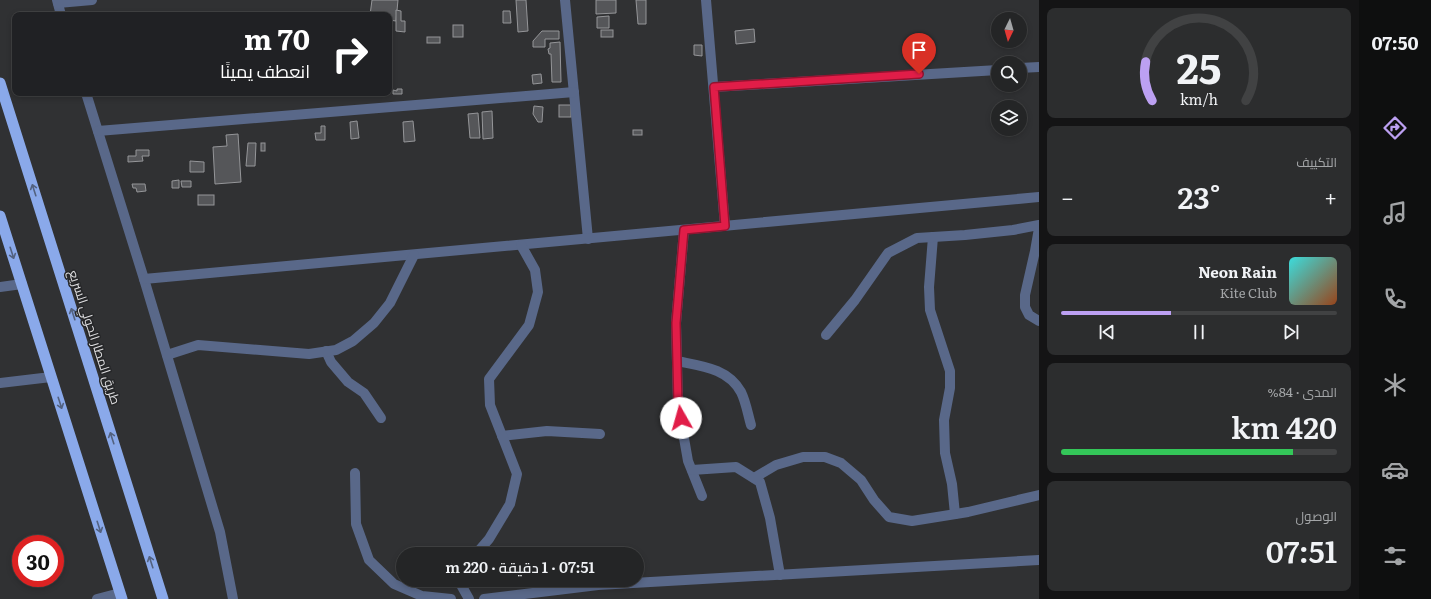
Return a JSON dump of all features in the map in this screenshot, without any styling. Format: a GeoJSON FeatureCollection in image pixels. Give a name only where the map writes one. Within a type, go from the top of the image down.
{"type":"FeatureCollection","features":[{"type":"Feature","properties":{"kind":"highway","name":"طريق المطار الحولي السريع"},"geometry":{"type":"LineString","coordinates":[[0,83],[163,599]]}},
{"type":"Feature","properties":{"kind":"highway"},"geometry":{"type":"LineString","coordinates":[[0,216],[121,596]]}},
{"type":"Feature","properties":{"kind":"street"},"geometry":{"type":"LineString","coordinates":[[61,12],[57,2],[92,0]]}},
{"type":"Feature","properties":{"kind":"street"},"geometry":{"type":"LineString","coordinates":[[565,0],[588,239]]}},
{"type":"Feature","properties":{"kind":"street"},"geometry":{"type":"LineString","coordinates":[[706,0],[725,226]]}},
{"type":"Feature","properties":{"kind":"street"},"geometry":{"type":"LineString","coordinates":[[1027,68],[1039,67]]}},
{"type":"Feature","properties":{"kind":"street"},"geometry":{"type":"LineString","coordinates":[[714,87],[991,70]]}},
{"type":"Feature","properties":{"kind":"street"},"geometry":{"type":"LineString","coordinates":[[98,131],[574,92]]}},
{"type":"Feature","properties":{"kind":"street"},"geometry":{"type":"LineString","coordinates":[[87,96],[220,532],[233,599]]}},
{"type":"Feature","properties":{"kind":"street"},"geometry":{"type":"LineString","coordinates":[[144,279],[1039,197]]}},
{"type":"Feature","properties":{"kind":"street"},"geometry":{"type":"LineString","coordinates":[[826,335],[855,300],[888,253],[917,238],[1013,230],[1039,225]]}},
{"type":"Feature","properties":{"kind":"street"},"geometry":{"type":"LineString","coordinates":[[1039,228],[1025,295],[1025,307],[1029,315],[1039,321]]}},
{"type":"Feature","properties":{"kind":"street"},"geometry":{"type":"LineString","coordinates":[[684,230],[676,323],[678,404],[688,461],[702,496]]}},
{"type":"Feature","properties":{"kind":"street"},"geometry":{"type":"LineString","coordinates":[[933,237],[929,287],[930,310],[950,372],[950,388],[944,420],[945,453],[952,484],[955,514]]}},
{"type":"Feature","properties":{"kind":"street"},"geometry":{"type":"LineString","coordinates":[[483,547],[490,539],[510,504],[518,474],[490,405],[488,380],[529,325],[538,292],[535,270],[521,245]]}},
{"type":"Feature","properties":{"kind":"street"},"geometry":{"type":"LineString","coordinates":[[167,355],[198,345],[309,354],[336,350],[353,341],[374,322],[390,303],[414,255]]}},
{"type":"Feature","properties":{"kind":"street"},"geometry":{"type":"LineString","coordinates":[[0,287],[22,284]]}},
{"type":"Feature","properties":{"kind":"street"},"geometry":{"type":"LineString","coordinates":[[326,351],[331,362],[348,382],[364,393],[381,418]]}},
{"type":"Feature","properties":{"kind":"street"},"geometry":{"type":"LineString","coordinates":[[677,361],[713,368],[732,380],[742,393],[751,425]]}},
{"type":"Feature","properties":{"kind":"street"},"geometry":{"type":"LineString","coordinates":[[0,383],[51,376]]}},
{"type":"Feature","properties":{"kind":"street"},"geometry":{"type":"LineString","coordinates":[[502,436],[547,431],[600,434]]}},
{"type":"Feature","properties":{"kind":"street"},"geometry":{"type":"LineString","coordinates":[[754,478],[782,463],[803,457],[825,457],[841,463],[861,480],[874,500],[889,517],[912,521],[955,514],[1039,495]]}},
{"type":"Feature","properties":{"kind":"street"},"geometry":{"type":"LineString","coordinates":[[692,470],[736,467],[760,482],[770,518],[780,575]]}},
{"type":"Feature","properties":{"kind":"street"},"geometry":{"type":"LineString","coordinates":[[355,473],[356,524],[370,560],[394,584],[422,596],[451,599]]}},
{"type":"Feature","properties":{"kind":"street"},"geometry":{"type":"LineString","coordinates":[[484,599],[598,585],[1039,560]]}},
{"type":"Feature","properties":{"kind":"street"},"geometry":{"type":"LineString","coordinates":[[462,587],[469,599]]}},
{"type":"Feature","properties":{"kind":"street"},"geometry":{"type":"LineString","coordinates":[[98,599],[121,596]]}},
{"type":"Feature","properties":{"kind":"building"},"geometry":{"type":"Polygon","coordinates":[[[372,0],[398,0],[396,21],[392,20],[392,12],[370,12],[372,0]]]}},
{"type":"Feature","properties":{"kind":"building"},"geometry":{"type":"Polygon","coordinates":[[[516,0],[526,0],[528,31],[518,32],[516,0]]]}},
{"type":"Feature","properties":{"kind":"building"},"geometry":{"type":"Polygon","coordinates":[[[596,0],[616,0],[616,13],[596,14],[596,0]]]}},
{"type":"Feature","properties":{"kind":"building"},"geometry":{"type":"Polygon","coordinates":[[[636,0],[646,0],[646,24],[638,24],[636,0]]]}},
{"type":"Feature","properties":{"kind":"building"},"geometry":{"type":"Polygon","coordinates":[[[396,10],[401,11],[401,21],[405,21],[405,32],[396,31],[396,10]]]}},
{"type":"Feature","properties":{"kind":"building"},"geometry":{"type":"Polygon","coordinates":[[[503,11],[510,11],[511,23],[503,23],[503,11]]]}},
{"type":"Feature","properties":{"kind":"building"},"geometry":{"type":"Polygon","coordinates":[[[609,16],[609,28],[597,28],[597,17],[609,16]]]}},
{"type":"Feature","properties":{"kind":"building"},"geometry":{"type":"Polygon","coordinates":[[[453,25],[463,25],[463,37],[453,37],[453,25]]]}},
{"type":"Feature","properties":{"kind":"building"},"geometry":{"type":"Polygon","coordinates":[[[754,29],[755,42],[736,44],[735,31],[754,29]]]}},
{"type":"Feature","properties":{"kind":"building"},"geometry":{"type":"Polygon","coordinates":[[[601,30],[613,30],[613,37],[601,37],[601,30]]]}},
{"type":"Feature","properties":{"kind":"building"},"geometry":{"type":"Polygon","coordinates":[[[542,31],[559,31],[559,39],[545,39],[545,47],[533,47],[533,41],[542,31]]]}},
{"type":"Feature","properties":{"kind":"building"},"geometry":{"type":"Polygon","coordinates":[[[427,37],[440,37],[440,43],[427,43],[427,37]]]}},
{"type":"Feature","properties":{"kind":"building"},"geometry":{"type":"Polygon","coordinates":[[[560,42],[561,82],[552,82],[551,54],[549,54],[548,49],[550,48],[550,43],[560,42]]]}},
{"type":"Feature","properties":{"kind":"building"},"geometry":{"type":"Polygon","coordinates":[[[694,45],[702,45],[702,56],[694,55],[694,45]]]}},
{"type":"Feature","properties":{"kind":"building"},"geometry":{"type":"Polygon","coordinates":[[[541,74],[542,83],[533,84],[532,75],[541,74]]]}},
{"type":"Feature","properties":{"kind":"building"},"geometry":{"type":"Polygon","coordinates":[[[397,89],[402,89],[402,94],[393,94],[393,90],[397,91],[397,89]]]}},
{"type":"Feature","properties":{"kind":"building"},"geometry":{"type":"Polygon","coordinates":[[[559,105],[571,105],[571,117],[559,117],[559,105]]]}},
{"type":"Feature","properties":{"kind":"building"},"geometry":{"type":"Polygon","coordinates":[[[534,106],[543,107],[542,122],[538,122],[533,114],[534,106]]]}},
{"type":"Feature","properties":{"kind":"building"},"geometry":{"type":"Polygon","coordinates":[[[492,111],[493,138],[483,139],[482,112],[492,111]]]}},
{"type":"Feature","properties":{"kind":"building"},"geometry":{"type":"Polygon","coordinates":[[[478,113],[480,138],[470,138],[468,114],[478,113]]]}},
{"type":"Feature","properties":{"kind":"building"},"geometry":{"type":"Polygon","coordinates":[[[357,121],[359,138],[351,139],[350,122],[357,121]]]}},
{"type":"Feature","properties":{"kind":"building"},"geometry":{"type":"Polygon","coordinates":[[[413,121],[415,141],[404,142],[403,122],[413,121]]]}},
{"type":"Feature","properties":{"kind":"building"},"geometry":{"type":"Polygon","coordinates":[[[321,126],[325,126],[325,140],[316,140],[315,133],[321,133],[321,126]]]}},
{"type":"Feature","properties":{"kind":"building"},"geometry":{"type":"Polygon","coordinates":[[[633,130],[642,130],[642,135],[633,135],[633,130]]]}},
{"type":"Feature","properties":{"kind":"building"},"geometry":{"type":"Polygon","coordinates":[[[238,134],[241,182],[215,184],[213,147],[227,146],[226,135],[238,134]]]}},
{"type":"Feature","properties":{"kind":"building"},"geometry":{"type":"Polygon","coordinates":[[[248,143],[256,143],[255,166],[246,166],[248,143]]]}},
{"type":"Feature","properties":{"kind":"building"},"geometry":{"type":"Polygon","coordinates":[[[261,143],[265,143],[265,151],[261,151],[261,143]]]}},
{"type":"Feature","properties":{"kind":"building"},"geometry":{"type":"Polygon","coordinates":[[[136,150],[149,150],[149,156],[142,156],[143,161],[128,162],[128,156],[136,156],[136,150]]]}},
{"type":"Feature","properties":{"kind":"building"},"geometry":{"type":"Polygon","coordinates":[[[190,161],[204,162],[204,172],[190,172],[190,161]]]}},
{"type":"Feature","properties":{"kind":"building"},"geometry":{"type":"Polygon","coordinates":[[[179,180],[179,188],[172,188],[172,181],[179,180]]]}},
{"type":"Feature","properties":{"kind":"building"},"geometry":{"type":"Polygon","coordinates":[[[181,181],[191,181],[191,187],[182,187],[181,181]]]}},
{"type":"Feature","properties":{"kind":"building"},"geometry":{"type":"Polygon","coordinates":[[[132,184],[145,184],[146,191],[137,192],[136,188],[133,188],[132,184]]]}},
{"type":"Feature","properties":{"kind":"building"},"geometry":{"type":"Polygon","coordinates":[[[198,195],[214,195],[214,205],[198,205],[198,195]]]}},
{"type":"Feature","properties":{"kind":"route"},"geometry":{"type":"LineString","coordinates":[[681,418],[678,404],[676,323],[684,230],[725,226],[714,87],[919,74]]}}]}
